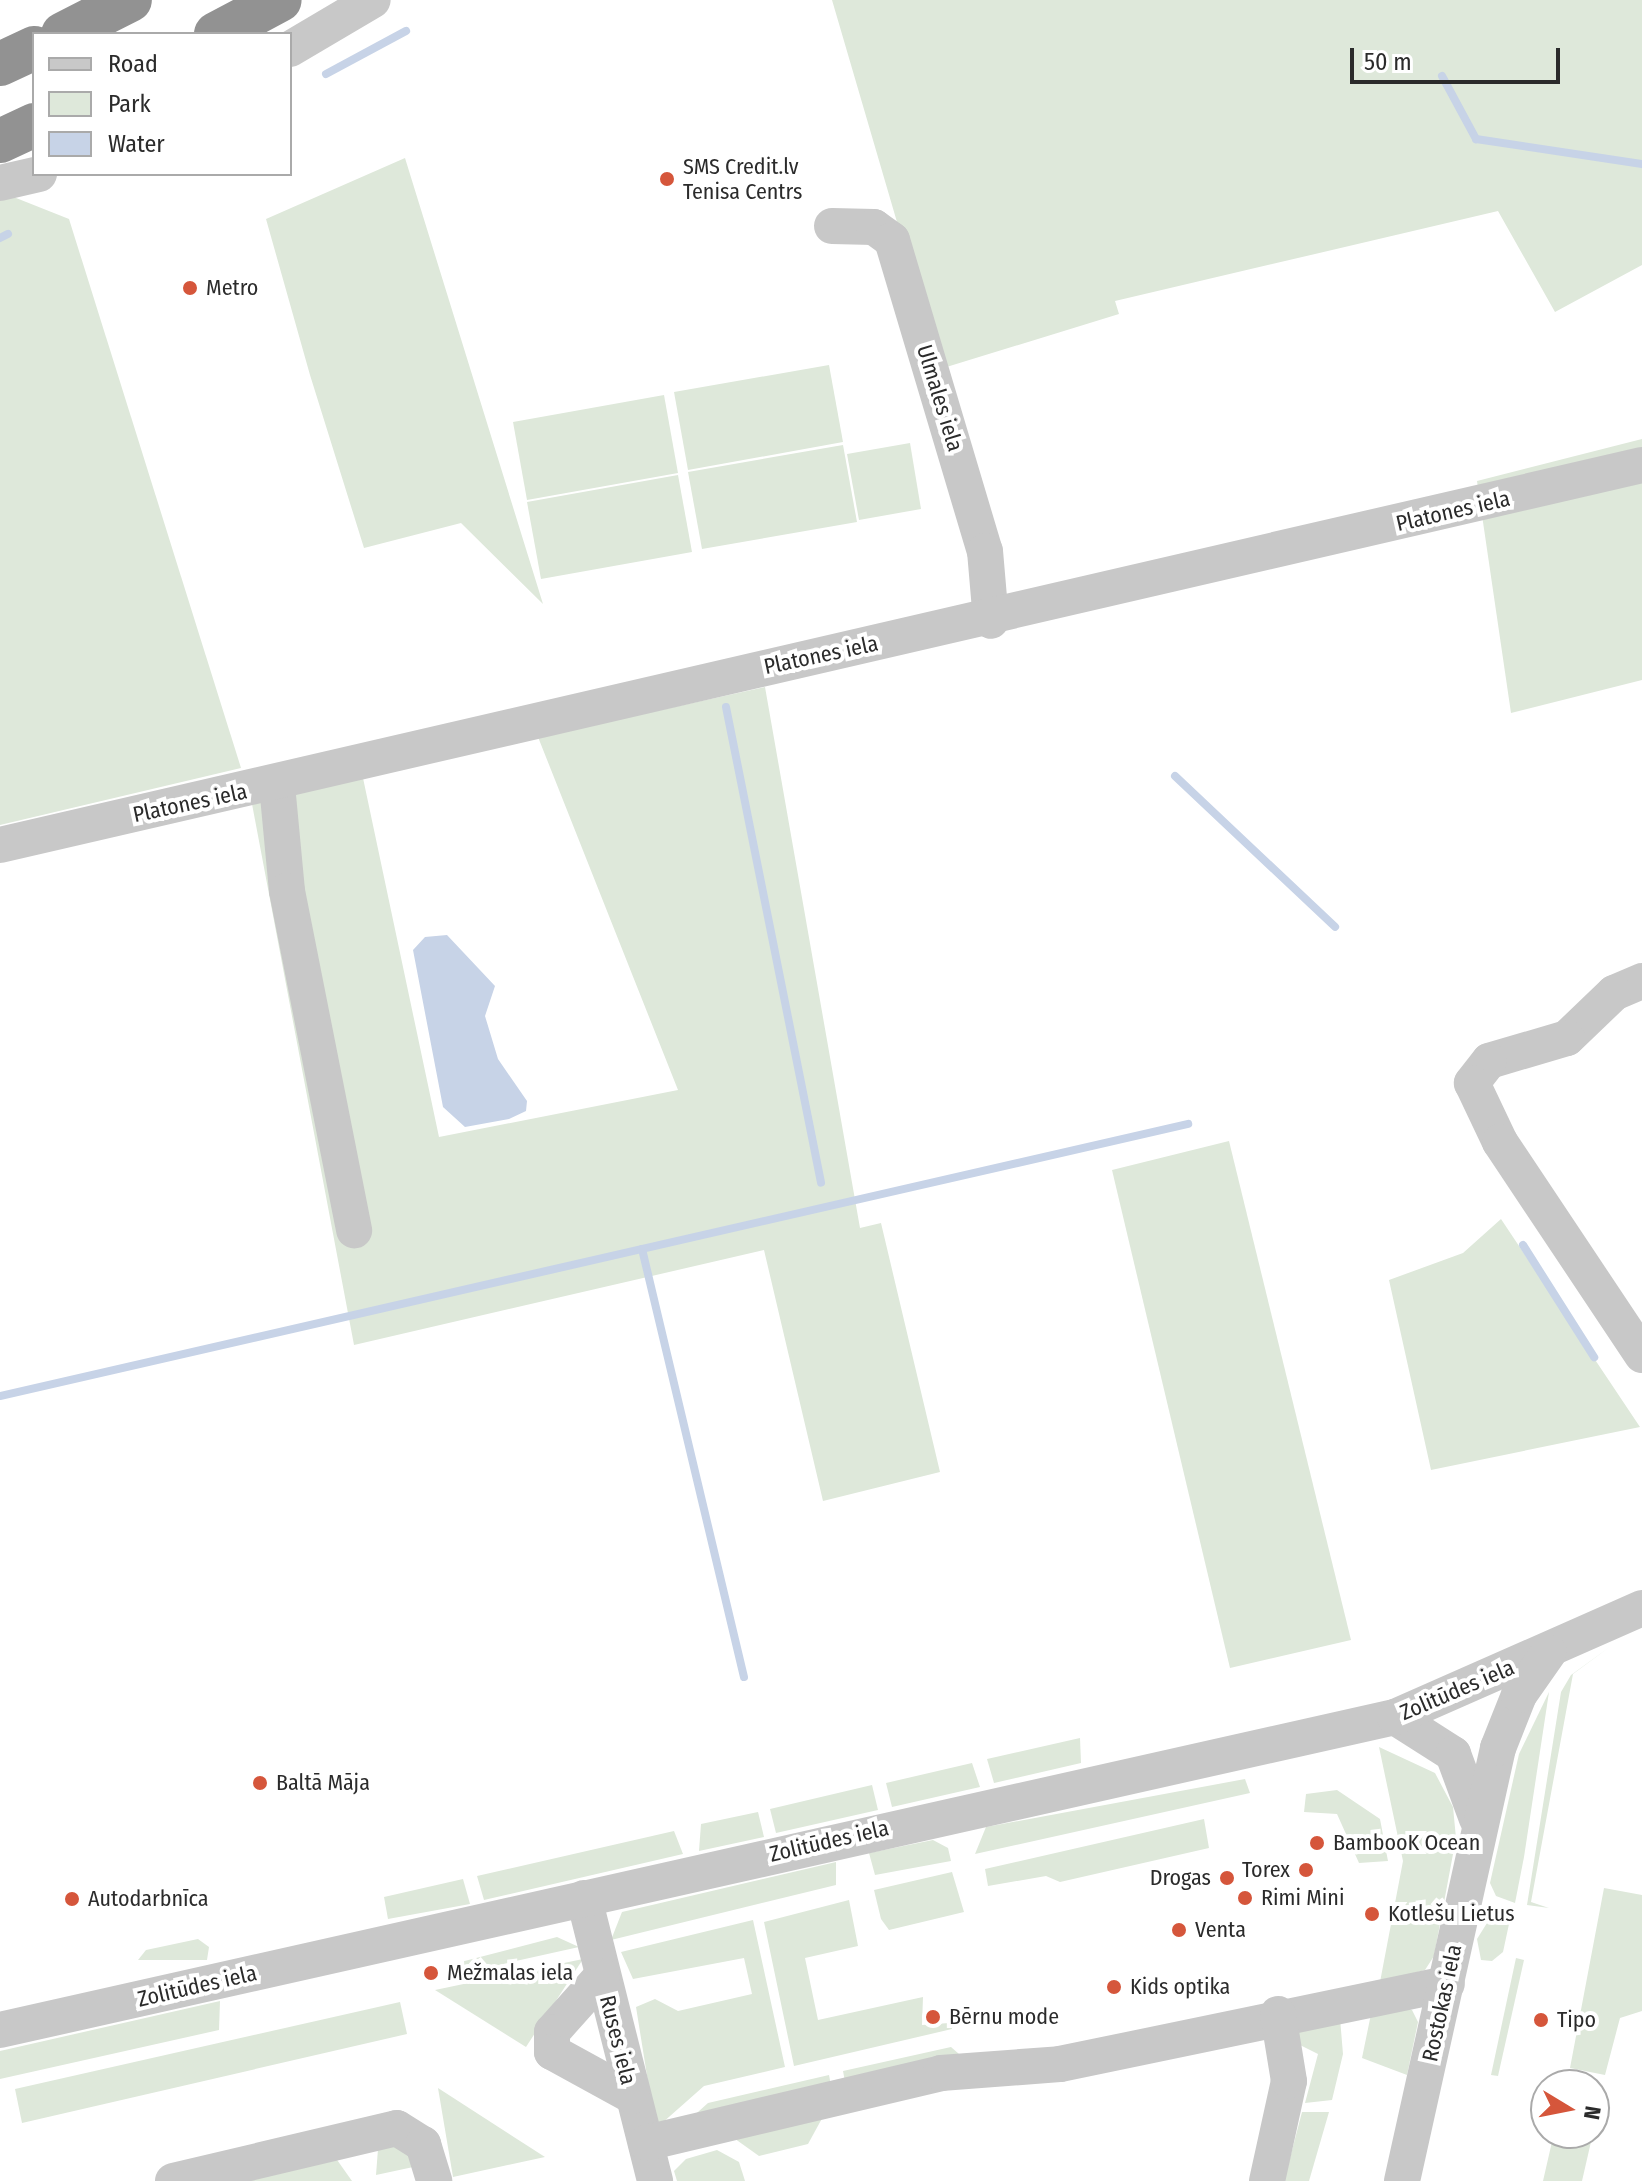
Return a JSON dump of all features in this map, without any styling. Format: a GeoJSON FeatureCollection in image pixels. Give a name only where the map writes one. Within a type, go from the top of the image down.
{"type":"FeatureCollection","features":[{"type":"Feature","properties":{"kind":"highway"},"geometry":{"type":"LineString","coordinates":[[67,32],[130,0]]}},
{"type":"Feature","properties":{"kind":"highway"},"geometry":{"type":"LineString","coordinates":[[220,32],[280,0]]}},
{"type":"Feature","properties":{"kind":"highway"},"geometry":{"type":"LineString","coordinates":[[0,64],[32,49]]}},
{"type":"Feature","properties":{"kind":"highway"},"geometry":{"type":"LineString","coordinates":[[0,141],[32,126]]}},
{"type":"Feature","properties":{"kind":"street"},"geometry":{"type":"LineString","coordinates":[[292,48],[373,0]]}},
{"type":"Feature","properties":{"kind":"street"},"geometry":{"type":"LineString","coordinates":[[0,183],[32,176]]}},
{"type":"Feature","properties":{"kind":"street","name":"Ulmales iela"},"geometry":{"type":"LineString","coordinates":[[832,226],[874,227],[892,240],[985,551],[991,621]]}},
{"type":"Feature","properties":{"kind":"street","name":"Platones iela"},"geometry":{"type":"LineString","coordinates":[[0,845],[277,785],[777,664],[991,621],[1642,465]]}},
{"type":"Feature","properties":{"kind":"street"},"geometry":{"type":"LineString","coordinates":[[277,785],[295,935],[354,1230]]}},
{"type":"Feature","properties":{"kind":"street"},"geometry":{"type":"LineString","coordinates":[[1642,981],[1614,993],[1567,1038],[1473,1073],[1477,1099],[1500,1142],[1642,1355]]}},
{"type":"Feature","properties":{"kind":"street","name":"Zolitūdes iela"},"geometry":{"type":"LineString","coordinates":[[0,2030],[1395,1717],[1642,1608]]}},
{"type":"Feature","properties":{"kind":"street","name":"Rostokas iela"},"geometry":{"type":"LineString","coordinates":[[1402,2181],[1447,1984],[1478,1823],[1509,1715],[1552,1647]]}},
{"type":"Feature","properties":{"kind":"street","name":"Rostokas iela"},"geometry":{"type":"LineString","coordinates":[[1395,1717],[1453,1754],[1466,1774],[1478,1823]]}},
{"type":"Feature","properties":{"kind":"street","name":"Ruses iela"},"geometry":{"type":"LineString","coordinates":[[584,1898],[655,2181]]}},
{"type":"Feature","properties":{"kind":"street"},"geometry":{"type":"LineString","coordinates":[[602,1976],[552,2032],[552,2052],[632,2096]]}},
{"type":"Feature","properties":{"kind":"street"},"geometry":{"type":"LineString","coordinates":[[646,2143],[941,2073],[1060,2064],[1278,2014],[1447,1984]]}},
{"type":"Feature","properties":{"kind":"street"},"geometry":{"type":"LineString","coordinates":[[1267,2181],[1289,2081],[1278,2014]]}},
{"type":"Feature","properties":{"kind":"street"},"geometry":{"type":"LineString","coordinates":[[173,2181],[397,2128],[423,2144],[434,2181]]}},
{"type":"Feature","properties":{"kind":"green space"},"geometry":{"type":"Polygon","coordinates":[[[832,0],[1642,0],[1642,265],[1555,312],[1498,211],[1115,301],[1119,314],[940,369],[832,0]]]}},
{"type":"Feature","properties":{"kind":"green space"},"geometry":{"type":"Polygon","coordinates":[[[405,158],[543,604],[461,523],[364,548],[310,375],[266,219],[405,158]]]}},
{"type":"Feature","properties":{"kind":"green space"},"geometry":{"type":"Polygon","coordinates":[[[6,194],[69,219],[241,768],[0,825],[0,197],[6,194]]]}},
{"type":"Feature","properties":{"kind":"green space"},"geometry":{"type":"Polygon","coordinates":[[[829,365],[843,442],[688,470],[674,392],[829,365]]]}},
{"type":"Feature","properties":{"kind":"green space"},"geometry":{"type":"Polygon","coordinates":[[[664,395],[678,473],[527,500],[513,422],[664,395]]]}},
{"type":"Feature","properties":{"kind":"green space"},"geometry":{"type":"Polygon","coordinates":[[[1642,439],[1642,680],[1511,713],[1477,481],[1642,439]]]}},
{"type":"Feature","properties":{"kind":"green space"},"geometry":{"type":"Polygon","coordinates":[[[910,443],[921,509],[859,520],[847,454],[910,443]]]}},
{"type":"Feature","properties":{"kind":"green space"},"geometry":{"type":"Polygon","coordinates":[[[843,445],[857,522],[702,549],[688,472],[843,445]]]}},
{"type":"Feature","properties":{"kind":"green space"},"geometry":{"type":"Polygon","coordinates":[[[678,475],[692,552],[541,579],[527,502],[678,475]]]}},
{"type":"Feature","properties":{"kind":"green space"},"geometry":{"type":"Polygon","coordinates":[[[765,687],[860,1228],[881,1223],[940,1472],[823,1501],[764,1250],[354,1345],[252,804],[363,778],[439,1137],[678,1090],[538,737],[765,687]]]}},
{"type":"Feature","properties":{"kind":"green space"},"geometry":{"type":"Polygon","coordinates":[[[1229,1141],[1351,1640],[1230,1668],[1112,1170],[1229,1141]]]}},
{"type":"Feature","properties":{"kind":"green space"},"geometry":{"type":"Polygon","coordinates":[[[1501,1219],[1640,1427],[1431,1470],[1389,1280],[1463,1253],[1501,1219]]]}},
{"type":"Feature","properties":{"kind":"green space"},"geometry":{"type":"Polygon","coordinates":[[[1611,1646],[1573,1674],[1531,1902],[1549,1908],[1527,1905],[1561,1692],[1571,1675],[1611,1646]]]}},
{"type":"Feature","properties":{"kind":"green space"},"geometry":{"type":"Polygon","coordinates":[[[1549,1692],[1515,1903],[1496,1896],[1490,1883],[1519,1754],[1549,1692]]]}},
{"type":"Feature","properties":{"kind":"green space"},"geometry":{"type":"Polygon","coordinates":[[[1080,1738],[1081,1763],[994,1783],[987,1759],[1080,1738]]]}},
{"type":"Feature","properties":{"kind":"green space"},"geometry":{"type":"Polygon","coordinates":[[[1379,1747],[1435,1773],[1453,1807],[1456,1838],[1434,1956],[1425,1970],[1380,1982],[1403,1861],[1379,1747]]]}},
{"type":"Feature","properties":{"kind":"green space"},"geometry":{"type":"Polygon","coordinates":[[[972,1763],[980,1787],[892,1807],[886,1783],[972,1763]]]}},
{"type":"Feature","properties":{"kind":"green space"},"geometry":{"type":"Polygon","coordinates":[[[1245,1779],[1250,1793],[975,1854],[986,1827],[1245,1779]]]}},
{"type":"Feature","properties":{"kind":"green space"},"geometry":{"type":"Polygon","coordinates":[[[872,1785],[878,1810],[776,1833],[770,1809],[872,1785]]]}},
{"type":"Feature","properties":{"kind":"green space"},"geometry":{"type":"Polygon","coordinates":[[[1337,1790],[1380,1819],[1388,1861],[1359,1863],[1337,1814],[1304,1812],[1306,1794],[1337,1790]]]}},
{"type":"Feature","properties":{"kind":"green space"},"geometry":{"type":"Polygon","coordinates":[[[758,1812],[764,1837],[699,1851],[701,1824],[758,1812]]]}},
{"type":"Feature","properties":{"kind":"green space"},"geometry":{"type":"Polygon","coordinates":[[[1204,1819],[1209,1848],[1060,1882],[1046,1876],[988,1886],[985,1869],[1204,1819]]]}},
{"type":"Feature","properties":{"kind":"green space"},"geometry":{"type":"Polygon","coordinates":[[[674,1831],[683,1854],[484,1900],[477,1876],[674,1831]]]}},
{"type":"Feature","properties":{"kind":"green space"},"geometry":{"type":"Polygon","coordinates":[[[933,1840],[948,1848],[951,1861],[875,1875],[869,1853],[933,1840]]]}},
{"type":"Feature","properties":{"kind":"green space"},"geometry":{"type":"Polygon","coordinates":[[[836,1862],[836,1885],[611,1940],[622,1912],[836,1862]]]}},
{"type":"Feature","properties":{"kind":"green space"},"geometry":{"type":"Polygon","coordinates":[[[952,1872],[964,1912],[889,1930],[881,1919],[874,1890],[952,1872]]]}},
{"type":"Feature","properties":{"kind":"green space"},"geometry":{"type":"Polygon","coordinates":[[[463,1879],[470,1904],[388,1919],[384,1897],[463,1879]]]}},
{"type":"Feature","properties":{"kind":"green space"},"geometry":{"type":"Polygon","coordinates":[[[1604,1888],[1642,1895],[1642,2011],[1620,2018],[1607,2069],[1570,2068],[1604,1888]]]}},
{"type":"Feature","properties":{"kind":"green space"},"geometry":{"type":"Polygon","coordinates":[[[849,1900],[858,1946],[805,1958],[818,2020],[923,1997],[922,2025],[949,2023],[949,2012],[952,2029],[794,2066],[764,1922],[849,1900]]]}},
{"type":"Feature","properties":{"kind":"green space"},"geometry":{"type":"Polygon","coordinates":[[[753,1920],[785,2067],[704,2086],[661,2124],[654,2119],[636,2007],[655,1999],[678,2011],[752,1994],[744,1958],[633,1979],[621,1952],[753,1920]]]}},
{"type":"Feature","properties":{"kind":"green space"},"geometry":{"type":"Polygon","coordinates":[[[1487,1923],[1509,1924],[1503,1952],[1492,1961],[1481,1960],[1477,1939],[1487,1923]]]}},
{"type":"Feature","properties":{"kind":"green space"},"geometry":{"type":"Polygon","coordinates":[[[557,1937],[579,1947],[467,1972],[453,1964],[557,1937]]]}},
{"type":"Feature","properties":{"kind":"green space"},"geometry":{"type":"Polygon","coordinates":[[[198,1939],[209,1947],[207,1960],[138,1960],[146,1950],[198,1939]]]}},
{"type":"Feature","properties":{"kind":"green space"},"geometry":{"type":"Polygon","coordinates":[[[1516,1958],[1524,1960],[1498,2076],[1491,2075],[1516,1958]]]}},
{"type":"Feature","properties":{"kind":"green space"},"geometry":{"type":"Polygon","coordinates":[[[583,1959],[526,2047],[435,1990],[583,1959]]]}},
{"type":"Feature","properties":{"kind":"green space"},"geometry":{"type":"Polygon","coordinates":[[[220,2001],[219,2030],[0,2079],[0,2051],[220,2001]]]}},
{"type":"Feature","properties":{"kind":"green space"},"geometry":{"type":"Polygon","coordinates":[[[400,2002],[407,2034],[22,2123],[15,2089],[400,2002]]]}},
{"type":"Feature","properties":{"kind":"green space"},"geometry":{"type":"Polygon","coordinates":[[[1398,2006],[1412,2010],[1418,2022],[1407,2075],[1362,2058],[1371,2014],[1398,2006]]]}},
{"type":"Feature","properties":{"kind":"green space"},"geometry":{"type":"Polygon","coordinates":[[[1340,2018],[1343,2054],[1332,2100],[1305,2103],[1318,2054],[1296,2043],[1296,2031],[1340,2018]]]}},
{"type":"Feature","properties":{"kind":"green space"},"geometry":{"type":"Polygon","coordinates":[[[951,2047],[959,2054],[845,2082],[843,2071],[951,2047]]]}},
{"type":"Feature","properties":{"kind":"green space"},"geometry":{"type":"Polygon","coordinates":[[[829,2075],[831,2086],[689,2120],[708,2103],[829,2075]]]}},
{"type":"Feature","properties":{"kind":"green space"},"geometry":{"type":"Polygon","coordinates":[[[438,2088],[545,2157],[453,2177],[438,2088]]]}},
{"type":"Feature","properties":{"kind":"green space"},"geometry":{"type":"Polygon","coordinates":[[[1302,2112],[1329,2112],[1309,2181],[1284,2181],[1302,2112]]]}},
{"type":"Feature","properties":{"kind":"green space"},"geometry":{"type":"Polygon","coordinates":[[[825,2113],[808,2144],[759,2156],[731,2136],[825,2113]]]}},
{"type":"Feature","properties":{"kind":"green space"},"geometry":{"type":"Polygon","coordinates":[[[398,2142],[418,2166],[376,2175],[378,2149],[398,2142]]]}},
{"type":"Feature","properties":{"kind":"green space"},"geometry":{"type":"Polygon","coordinates":[[[1550,2149],[1589,2149],[1582,2181],[1543,2181],[1550,2149]]]}},
{"type":"Feature","properties":{"kind":"green space"},"geometry":{"type":"Polygon","coordinates":[[[717,2150],[739,2162],[745,2181],[677,2181],[674,2171],[686,2159],[717,2150]]]}},
{"type":"Feature","properties":{"kind":"green space"},"geometry":{"type":"Polygon","coordinates":[[[335,2157],[352,2181],[223,2181],[335,2157]]]}},
{"type":"Feature","properties":{"kind":"water"},"geometry":{"type":"Polygon","coordinates":[[[447,935],[495,986],[485,1016],[498,1059],[527,1101],[526,1111],[509,1119],[465,1127],[443,1107],[413,950],[425,937],[447,935]]]}},
{"type":"Feature","properties":{"kind":"waterway"},"geometry":{"type":"LineString","coordinates":[[326,74],[406,31]]}},
{"type":"Feature","properties":{"kind":"waterway"},"geometry":{"type":"LineString","coordinates":[[1442,76],[1476,139],[1642,164]]}},
{"type":"Feature","properties":{"kind":"waterway"},"geometry":{"type":"LineString","coordinates":[[0,238],[8,234]]}},
{"type":"Feature","properties":{"kind":"waterway"},"geometry":{"type":"LineString","coordinates":[[726,707],[821,1183]]}},
{"type":"Feature","properties":{"kind":"waterway"},"geometry":{"type":"LineString","coordinates":[[1175,776],[1335,927]]}},
{"type":"Feature","properties":{"kind":"waterway"},"geometry":{"type":"LineString","coordinates":[[0,1396],[1188,1124]]}},
{"type":"Feature","properties":{"kind":"waterway"},"geometry":{"type":"LineString","coordinates":[[1523,1245],[1594,1357]]}},
{"type":"Feature","properties":{"kind":"waterway"},"geometry":{"type":"LineString","coordinates":[[642,1249],[744,1677]]}},
{"type":"Feature","properties":{"kind":"place","name":"SMS Credit.lv Tenisa Centrs"},"geometry":{"type":"Point","coordinates":[667,179]}},
{"type":"Feature","properties":{"kind":"place","name":"Metro"},"geometry":{"type":"Point","coordinates":[190,288]}},
{"type":"Feature","properties":{"kind":"place","name":"Baltā Māja"},"geometry":{"type":"Point","coordinates":[260,1783]}},
{"type":"Feature","properties":{"kind":"place","name":"BambooK Ocean"},"geometry":{"type":"Point","coordinates":[1317,1843]}},
{"type":"Feature","properties":{"kind":"place","name":"Torex"},"geometry":{"type":"Point","coordinates":[1306,1870]}},
{"type":"Feature","properties":{"kind":"place","name":"Drogas"},"geometry":{"type":"Point","coordinates":[1227,1878]}},
{"type":"Feature","properties":{"kind":"place","name":"Rimi Mini"},"geometry":{"type":"Point","coordinates":[1245,1898]}},
{"type":"Feature","properties":{"kind":"place","name":"Autodarbnīca"},"geometry":{"type":"Point","coordinates":[72,1899]}},
{"type":"Feature","properties":{"kind":"place","name":"Kotlešu Lietus"},"geometry":{"type":"Point","coordinates":[1372,1914]}},
{"type":"Feature","properties":{"kind":"place","name":"Venta"},"geometry":{"type":"Point","coordinates":[1179,1930]}},
{"type":"Feature","properties":{"kind":"place","name":"Mežmalas iela"},"geometry":{"type":"Point","coordinates":[431,1973]}},
{"type":"Feature","properties":{"kind":"place","name":"Kids optika"},"geometry":{"type":"Point","coordinates":[1114,1987]}},
{"type":"Feature","properties":{"kind":"place","name":"Bērnu mode"},"geometry":{"type":"Point","coordinates":[933,2017]}},
{"type":"Feature","properties":{"kind":"place","name":"Tipo"},"geometry":{"type":"Point","coordinates":[1541,2020]}}]}
